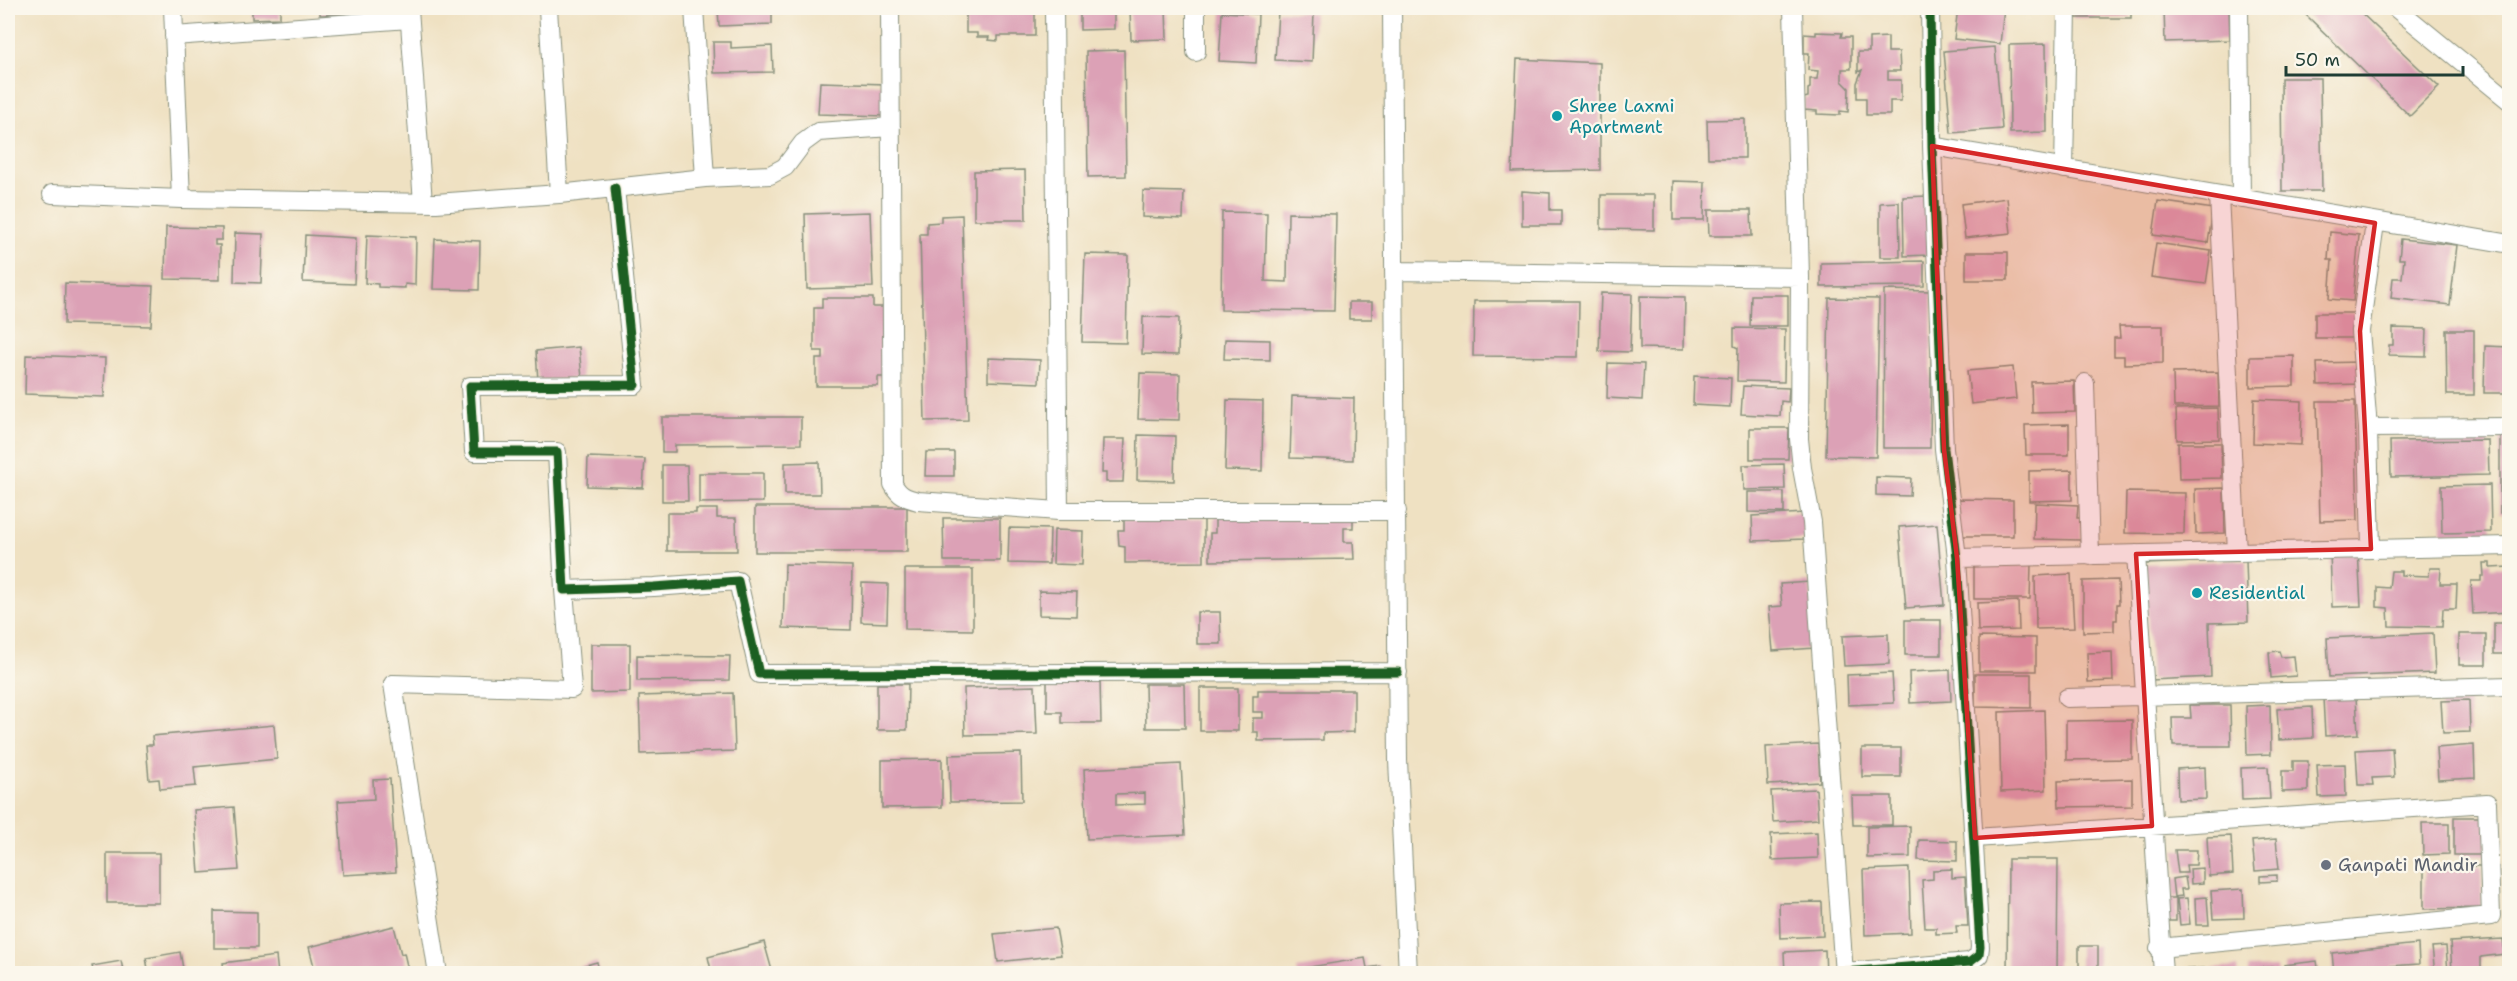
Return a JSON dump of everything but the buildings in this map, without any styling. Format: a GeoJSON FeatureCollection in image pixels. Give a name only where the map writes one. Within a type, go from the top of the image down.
{"type":"FeatureCollection","features":[{"type":"Feature","properties":{"kind":"street"},"geometry":{"type":"LineString","coordinates":[[173,8],[181,199]]}},
{"type":"Feature","properties":{"kind":"street"},"geometry":{"type":"LineString","coordinates":[[548,8],[559,194]]}},
{"type":"Feature","properties":{"kind":"street"},"geometry":{"type":"LineString","coordinates":[[694,8],[705,178]]}},
{"type":"Feature","properties":{"kind":"street"},"geometry":{"type":"LineString","coordinates":[[890,8],[893,484],[897,492],[918,501],[1059,511],[1397,511]]}},
{"type":"Feature","properties":{"kind":"street"},"geometry":{"type":"LineString","coordinates":[[1054,8],[1059,511]]}},
{"type":"Feature","properties":{"kind":"street"},"geometry":{"type":"LineString","coordinates":[[1196,8],[1196,52]]}},
{"type":"Feature","properties":{"kind":"street"},"geometry":{"type":"LineString","coordinates":[[1392,8],[1398,760],[1408,974]]}},
{"type":"Feature","properties":{"kind":"street"},"geometry":{"type":"LineString","coordinates":[[1793,8],[1800,277],[1799,439],[1812,522],[1844,973],[1970,962],[1975,960],[1980,947],[1957,558],[1944,448],[1932,146],[1930,8]]}},
{"type":"Feature","properties":{"kind":"street"},"geometry":{"type":"LineString","coordinates":[[2064,169],[2067,8]]}},
{"type":"Feature","properties":{"kind":"street"},"geometry":{"type":"LineString","coordinates":[[2240,8],[2241,200]]}},
{"type":"Feature","properties":{"kind":"street"},"geometry":{"type":"LineString","coordinates":[[2396,8],[2510,101]]}},
{"type":"Feature","properties":{"kind":"street"},"geometry":{"type":"LineString","coordinates":[[174,36],[409,14],[423,203]]}},
{"type":"Feature","properties":{"kind":"street"},"geometry":{"type":"LineString","coordinates":[[52,194],[181,199],[423,203],[559,194],[705,178],[770,175],[785,167],[803,142],[818,132],[891,127]]}},
{"type":"Feature","properties":{"kind":"street"},"geometry":{"type":"LineString","coordinates":[[1932,146],[2375,223],[2510,244]]}},
{"type":"Feature","properties":{"kind":"street"},"geometry":{"type":"LineString","coordinates":[[438,974],[393,684],[572,689],[557,452],[474,452],[470,386],[634,385],[615,188]]}},
{"type":"Feature","properties":{"kind":"street"},"geometry":{"type":"LineString","coordinates":[[2219,196],[2236,552]]}},
{"type":"Feature","properties":{"kind":"street"},"geometry":{"type":"LineString","coordinates":[[2371,549],[2368,429],[2360,331],[2375,223]]}},
{"type":"Feature","properties":{"kind":"street"},"geometry":{"type":"LineString","coordinates":[[1394,271],[1800,277]]}},
{"type":"Feature","properties":{"kind":"street"},"geometry":{"type":"LineString","coordinates":[[2085,383],[2090,556]]}},
{"type":"Feature","properties":{"kind":"street"},"geometry":{"type":"LineString","coordinates":[[2368,429],[2510,427]]}},
{"type":"Feature","properties":{"kind":"street"},"geometry":{"type":"LineString","coordinates":[[1957,558],[2510,546]]}},
{"type":"Feature","properties":{"kind":"street"},"geometry":{"type":"LineString","coordinates":[[2136,554],[2159,948],[2163,974]]}},
{"type":"Feature","properties":{"kind":"street"},"geometry":{"type":"LineString","coordinates":[[564,590],[654,587],[738,580],[759,674],[1398,672]]}},
{"type":"Feature","properties":{"kind":"street"},"geometry":{"type":"LineString","coordinates":[[2067,698],[2510,686]]}},
{"type":"Feature","properties":{"kind":"street"},"geometry":{"type":"LineString","coordinates":[[1975,838],[2487,803],[2491,916],[2159,948]]}},
{"type":"Feature","properties":{"kind":"highlighted area"},"geometry":{"type":"Polygon","coordinates":[[[1932,146],[2375,223],[2360,331],[2371,549],[2136,554],[2152,826],[1975,838],[1957,558],[1944,449],[1932,146]]]}},
{"type":"Feature","properties":{"kind":"cycle path"},"geometry":{"type":"LineString","coordinates":[[1844,972],[1970,962],[1979,955],[1980,947],[1957,558],[1944,449],[1932,146],[1930,8]]}},
{"type":"Feature","properties":{"kind":"cycle path"},"geometry":{"type":"LineString","coordinates":[[615,188],[635,385],[470,386],[474,452],[557,452],[564,590],[738,581],[759,674],[1398,672]]}},
{"type":"Feature","properties":{"kind":"place","name":"Shree Laxmi Apartment"},"geometry":{"type":"Point","coordinates":[1557,116]}},
{"type":"Feature","properties":{"kind":"place","name":"Residential"},"geometry":{"type":"Point","coordinates":[2197,593]}},
{"type":"Feature","properties":{"kind":"place","name":"Ganpati Mandir"},"geometry":{"type":"Point","coordinates":[2326,865]}}]}
